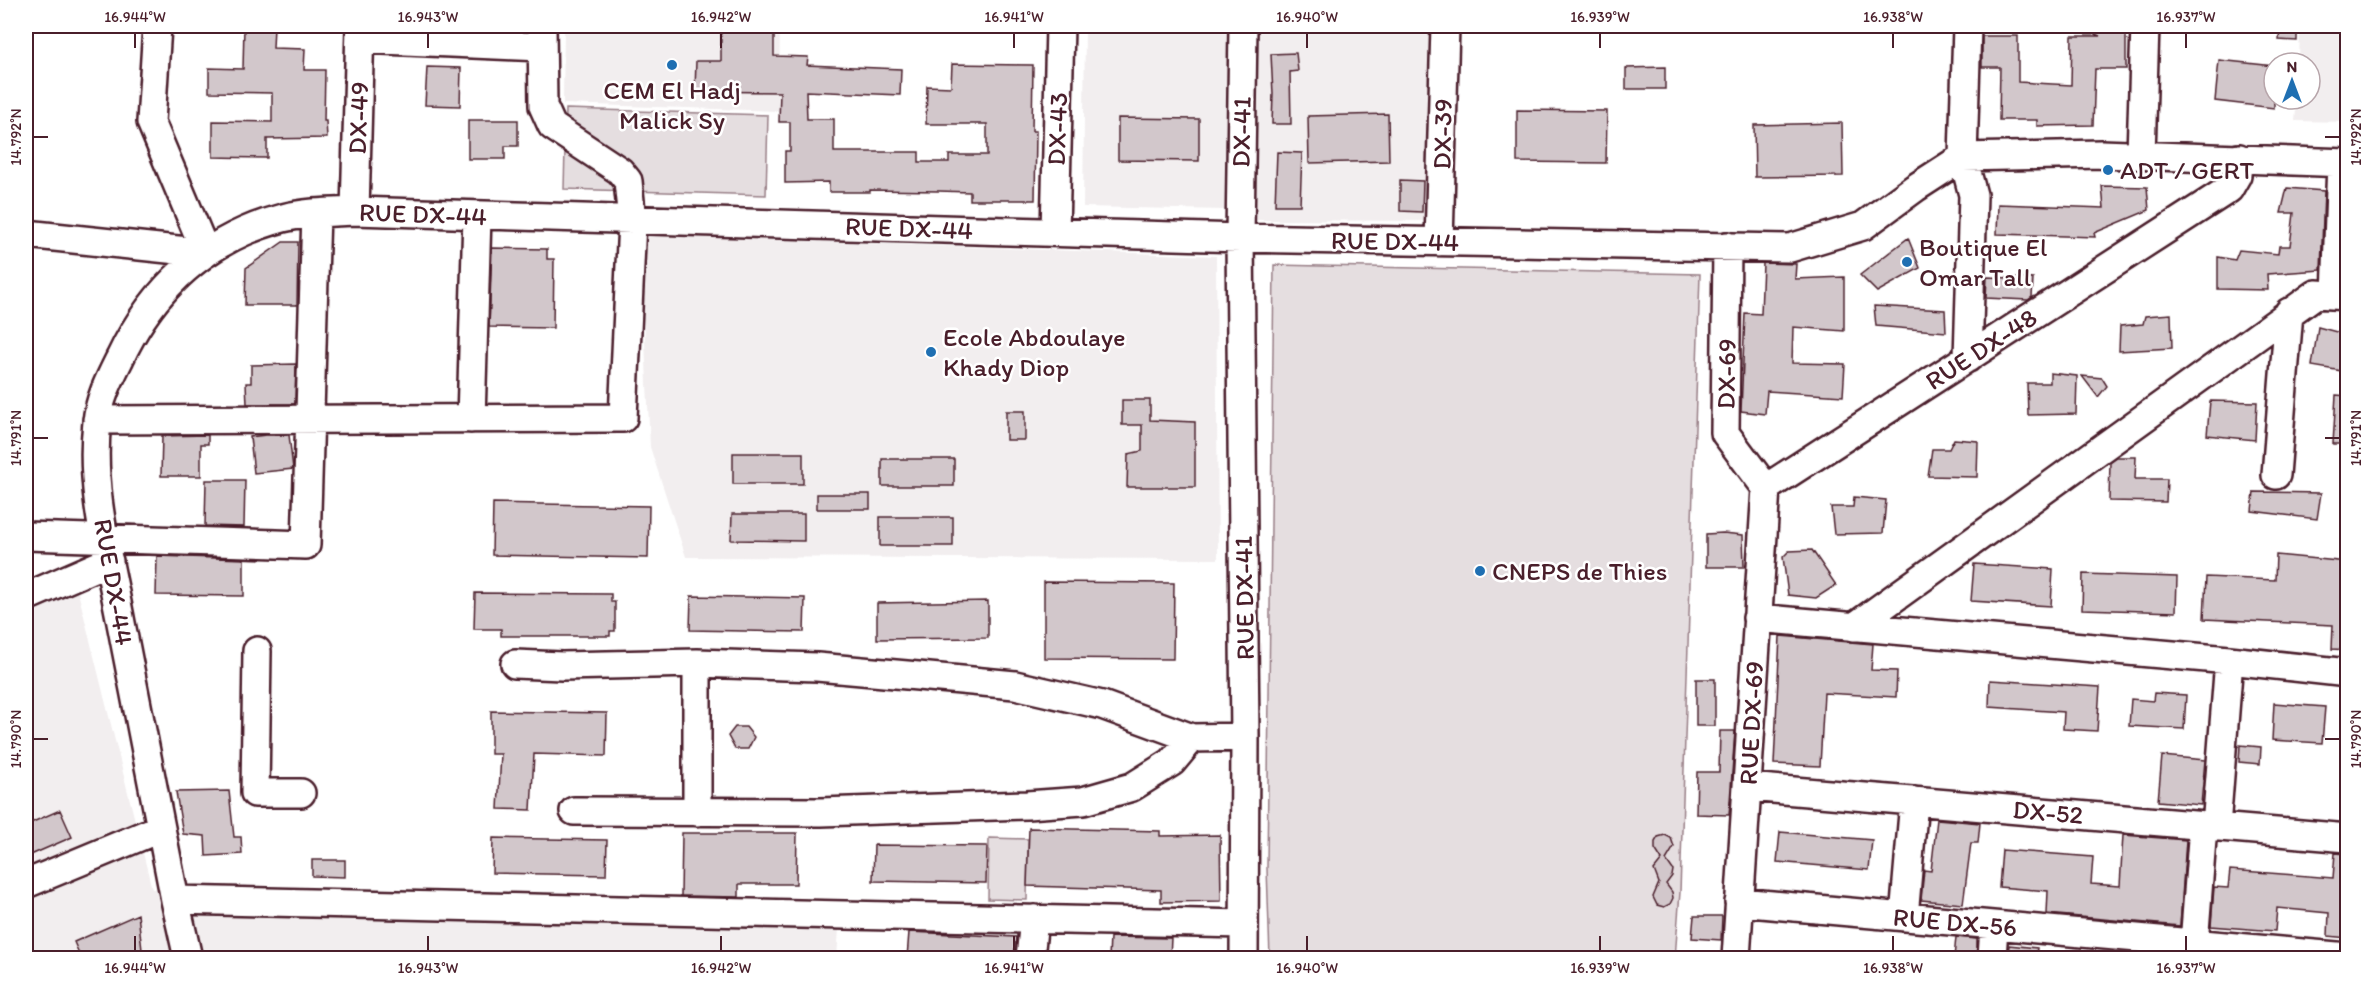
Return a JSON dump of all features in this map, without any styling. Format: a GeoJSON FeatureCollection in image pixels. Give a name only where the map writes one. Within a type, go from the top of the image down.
{"type":"FeatureCollection","features":[{"type":"Feature","properties":{"kind":"street"},"geometry":{"type":"LineString","coordinates":[[26,234],[206,253],[152,122],[157,26]]}},
{"type":"Feature","properties":{"kind":"street","name":"DX-43"},"geometry":{"type":"LineString","coordinates":[[1055,232],[1060,26]]}},
{"type":"Feature","properties":{"kind":"street","name":"DX-41"},"geometry":{"type":"LineString","coordinates":[[1240,238],[1243,26]]}},
{"type":"Feature","properties":{"kind":"street","name":"DX-39"},"geometry":{"type":"LineString","coordinates":[[1439,242],[1445,26]]}},
{"type":"Feature","properties":{"kind":"street"},"geometry":{"type":"LineString","coordinates":[[1967,26],[1963,158],[1972,195],[1968,358]]}},
{"type":"Feature","properties":{"kind":"street"},"geometry":{"type":"LineString","coordinates":[[2141,154],[2145,26]]}},
{"type":"Feature","properties":{"kind":"street"},"geometry":{"type":"LineString","coordinates":[[97,420],[623,418],[632,221],[628,181],[620,171],[552,126],[543,106],[542,36],[360,32]]}},
{"type":"Feature","properties":{"kind":"street","name":"DX-49"},"geometry":{"type":"LineString","coordinates":[[355,211],[360,32]]}},
{"type":"Feature","properties":{"kind":"street"},"geometry":{"type":"LineString","coordinates":[[1854,627],[2289,312],[2316,294],[2342,296],[2344,163],[2141,154],[1963,158]]}},
{"type":"Feature","properties":{"kind":"street","name":"RUE DX-44"},"geometry":{"type":"LineString","coordinates":[[188,958],[160,828],[107,550],[96,476],[97,420],[106,387],[127,344],[152,304],[182,270],[206,253],[251,228],[285,218],[316,213],[355,211],[1240,238],[1790,248],[1863,226],[1915,188],[1963,158]]}},
{"type":"Feature","properties":{"kind":"street","name":"RUE DX-48"},"geometry":{"type":"LineString","coordinates":[[1766,488],[2229,189],[2236,175],[2239,158]]}},
{"type":"Feature","properties":{"kind":"street"},"geometry":{"type":"LineString","coordinates":[[26,536],[107,550],[306,544],[316,213]]}},
{"type":"Feature","properties":{"kind":"street"},"geometry":{"type":"LineString","coordinates":[[471,419],[477,216]]}},
{"type":"Feature","properties":{"kind":"street","name":"RUE DX-41"},"geometry":{"type":"LineString","coordinates":[[1240,238],[1245,737],[1244,958]]}},
{"type":"Feature","properties":{"kind":"street","name":"DX-69"},"geometry":{"type":"LineString","coordinates":[[1727,246],[1725,433],[1766,488]]}},
{"type":"Feature","properties":{"kind":"street"},"geometry":{"type":"LineString","coordinates":[[2276,475],[2289,312]]}},
{"type":"Feature","properties":{"kind":"street","name":"RUE DX-69"},"geometry":{"type":"LineString","coordinates":[[1736,958],[1766,488]]}},
{"type":"Feature","properties":{"kind":"street"},"geometry":{"type":"LineString","coordinates":[[26,597],[107,550]]}},
{"type":"Feature","properties":{"kind":"street"},"geometry":{"type":"LineString","coordinates":[[1757,618],[2229,660],[2348,674]]}},
{"type":"Feature","properties":{"kind":"street"},"geometry":{"type":"LineString","coordinates":[[257,651],[255,793],[301,793]]}},
{"type":"Feature","properties":{"kind":"street"},"geometry":{"type":"LineString","coordinates":[[2194,944],[2229,660]]}},
{"type":"Feature","properties":{"kind":"street"},"geometry":{"type":"LineString","coordinates":[[515,664],[562,666],[697,663],[817,667],[1015,685],[1102,705],[1192,738],[1245,737]]}},
{"type":"Feature","properties":{"kind":"street"},"geometry":{"type":"LineString","coordinates":[[697,663],[697,812]]}},
{"type":"Feature","properties":{"kind":"street"},"geometry":{"type":"LineString","coordinates":[[574,811],[832,812],[1083,801],[1132,787],[1172,762],[1192,738]]}},
{"type":"Feature","properties":{"kind":"street","name":"DX-52"},"geometry":{"type":"LineString","coordinates":[[1748,787],[2348,838]]}},
{"type":"Feature","properties":{"kind":"street"},"geometry":{"type":"LineString","coordinates":[[1904,917],[1914,801]]}},
{"type":"Feature","properties":{"kind":"street"},"geometry":{"type":"LineString","coordinates":[[26,884],[160,828]]}},
{"type":"Feature","properties":{"kind":"street"},"geometry":{"type":"LineString","coordinates":[[175,900],[1244,924]]}},
{"type":"Feature","properties":{"kind":"street","name":"RUE DX-56"},"geometry":{"type":"LineString","coordinates":[[1739,902],[1994,926],[2106,947],[2194,944],[2242,954],[2348,957]]}},
{"type":"Feature","properties":{"kind":"street"},"geometry":{"type":"LineString","coordinates":[[1030,958],[1034,919]]}},
{"type":"Feature","properties":{"kind":"street"},"geometry":{"type":"LineString","coordinates":[[1992,958],[1994,926]]}},
{"type":"Feature","properties":{"kind":"shaded area","name":"CEM El Hadj Malick Sy"},"geometry":{"type":"Polygon","coordinates":[[[564,26],[780,26],[779,111],[563,104],[564,26]]]}},
{"type":"Feature","properties":{"kind":"shaded area"},"geometry":{"type":"Polygon","coordinates":[[[1085,26],[1229,26],[1226,210],[1083,207],[1085,26]]]}},
{"type":"Feature","properties":{"kind":"shaded area"},"geometry":{"type":"Polygon","coordinates":[[[1257,26],[1435,26],[1427,221],[1257,220],[1257,26]]]}},
{"type":"Feature","properties":{"kind":"shaded area"},"geometry":{"type":"Polygon","coordinates":[[[2300,26],[2347,26],[2347,122],[2295,121],[2296,111],[2322,111],[2322,51],[2299,51],[2300,26]]]}},
{"type":"Feature","properties":{"kind":"shaded area"},"geometry":{"type":"Polygon","coordinates":[[[566,109],[768,115],[766,195],[564,189],[566,109]]]}},
{"type":"Feature","properties":{"kind":"shaded area","name":"Ecole Abdoulaye Khady Diop"},"geometry":{"type":"Polygon","coordinates":[[[640,235],[1216,256],[1218,559],[686,557],[650,447],[640,235]]]}},
{"type":"Feature","properties":{"kind":"shaded area","name":"CNEPS de Thies"},"geometry":{"type":"Polygon","coordinates":[[[1274,265],[1700,274],[1680,892],[1675,958],[1270,958],[1267,868],[1274,265]]]}},
{"type":"Feature","properties":{"kind":"shaded area"},"geometry":{"type":"Polygon","coordinates":[[[72,568],[152,889],[839,929],[837,958],[26,958],[26,586],[72,568]]]}},
{"type":"Feature","properties":{"kind":"shaded area"},"geometry":{"type":"Polygon","coordinates":[[[989,838],[1028,839],[1027,900],[988,899],[989,838]]]}},
{"type":"Feature","properties":{"kind":"building"},"geometry":{"type":"Polygon","coordinates":[[[244,26],[274,26],[273,48],[305,49],[304,70],[325,70],[324,121],[326,121],[327,138],[267,139],[267,158],[213,157],[213,121],[272,122],[272,93],[209,92],[209,68],[243,69],[244,26]]]}},
{"type":"Feature","properties":{"kind":"building"},"geometry":{"type":"Polygon","coordinates":[[[721,26],[774,26],[774,56],[808,57],[807,65],[901,69],[900,95],[806,91],[807,119],[834,119],[834,152],[919,152],[919,162],[949,162],[949,155],[987,155],[987,124],[926,124],[927,86],[951,87],[952,64],[1033,65],[1032,131],[1036,131],[1035,200],[970,200],[970,192],[870,190],[870,192],[829,192],[829,182],[785,183],[785,151],[790,151],[790,122],[779,122],[780,92],[695,91],[696,61],[721,61],[721,26]]]}},
{"type":"Feature","properties":{"kind":"building"},"geometry":{"type":"Polygon","coordinates":[[[2075,26],[2126,26],[2126,69],[2095,69],[2093,125],[2037,126],[2037,120],[1999,120],[2000,67],[1982,67],[1982,36],[2018,36],[2018,82],[2071,85],[2072,36],[2100,36],[2075,26]]]}},
{"type":"Feature","properties":{"kind":"building"},"geometry":{"type":"Polygon","coordinates":[[[2280,26],[2297,26],[2297,41],[2279,40],[2280,26]]]}},
{"type":"Feature","properties":{"kind":"building"},"geometry":{"type":"Polygon","coordinates":[[[1296,53],[1298,71],[1290,72],[1291,124],[1272,124],[1271,54],[1296,53]]]}},
{"type":"Feature","properties":{"kind":"building"},"geometry":{"type":"Polygon","coordinates":[[[2219,60],[2262,65],[2262,107],[2215,101],[2219,60]]]}},
{"type":"Feature","properties":{"kind":"building"},"geometry":{"type":"Polygon","coordinates":[[[427,67],[461,68],[460,106],[425,105],[427,67]]]}},
{"type":"Feature","properties":{"kind":"building"},"geometry":{"type":"Polygon","coordinates":[[[1665,67],[1665,89],[1626,89],[1626,68],[1665,67]]]}},
{"type":"Feature","properties":{"kind":"building"},"geometry":{"type":"Polygon","coordinates":[[[1517,110],[1607,111],[1606,163],[1517,162],[1517,110]]]}},
{"type":"Feature","properties":{"kind":"building"},"geometry":{"type":"Polygon","coordinates":[[[1388,114],[1389,161],[1309,163],[1308,116],[1388,114]]]}},
{"type":"Feature","properties":{"kind":"building"},"geometry":{"type":"Polygon","coordinates":[[[1118,118],[1199,119],[1199,161],[1118,160],[1118,118]]]}},
{"type":"Feature","properties":{"kind":"building"},"geometry":{"type":"Polygon","coordinates":[[[468,120],[518,120],[518,146],[505,146],[505,159],[468,159],[468,120]]]}},
{"type":"Feature","properties":{"kind":"building"},"geometry":{"type":"Polygon","coordinates":[[[1842,123],[1843,176],[1755,177],[1754,125],[1842,123]]]}},
{"type":"Feature","properties":{"kind":"building"},"geometry":{"type":"Polygon","coordinates":[[[1277,152],[1302,153],[1300,205],[1275,205],[1277,152]]]}},
{"type":"Feature","properties":{"kind":"building"},"geometry":{"type":"Polygon","coordinates":[[[1400,180],[1423,181],[1422,212],[1400,211],[1400,180]]]}},
{"type":"Feature","properties":{"kind":"building"},"geometry":{"type":"Polygon","coordinates":[[[2102,186],[2147,187],[2149,210],[2094,233],[2095,237],[1997,234],[1998,204],[2104,208],[2102,186]]]}},
{"type":"Feature","properties":{"kind":"building"},"geometry":{"type":"Polygon","coordinates":[[[2287,188],[2324,191],[2321,270],[2267,274],[2268,290],[2218,289],[2218,257],[2235,260],[2239,250],[2278,254],[2279,246],[2290,246],[2294,213],[2281,213],[2287,188]]]}},
{"type":"Feature","properties":{"kind":"building"},"geometry":{"type":"Polygon","coordinates":[[[1908,238],[1920,268],[1877,292],[1860,275],[1908,238]]]}},
{"type":"Feature","properties":{"kind":"building"},"geometry":{"type":"Polygon","coordinates":[[[283,242],[298,242],[297,305],[245,305],[246,268],[283,242]]]}},
{"type":"Feature","properties":{"kind":"building"},"geometry":{"type":"Polygon","coordinates":[[[492,248],[547,249],[547,259],[554,259],[553,328],[489,327],[492,248]]]}},
{"type":"Feature","properties":{"kind":"building"},"geometry":{"type":"Polygon","coordinates":[[[1763,263],[1796,264],[1795,279],[1844,277],[1844,331],[1793,327],[1792,363],[1845,364],[1843,396],[1767,391],[1765,414],[1741,411],[1745,313],[1761,314],[1763,263]]]}},
{"type":"Feature","properties":{"kind":"building"},"geometry":{"type":"Polygon","coordinates":[[[1987,277],[2033,279],[2032,297],[2028,300],[1986,298],[1987,277]]]}},
{"type":"Feature","properties":{"kind":"building"},"geometry":{"type":"Polygon","coordinates":[[[1874,306],[1945,310],[1946,332],[1876,326],[1874,306]]]}},
{"type":"Feature","properties":{"kind":"building"},"geometry":{"type":"Polygon","coordinates":[[[2171,314],[2172,348],[2119,351],[2120,326],[2143,324],[2145,316],[2171,314]]]}},
{"type":"Feature","properties":{"kind":"building"},"geometry":{"type":"Polygon","coordinates":[[[2318,327],[2348,335],[2348,372],[2312,366],[2318,327]]]}},
{"type":"Feature","properties":{"kind":"building"},"geometry":{"type":"Polygon","coordinates":[[[296,364],[295,404],[247,404],[246,383],[251,383],[251,365],[296,364]]]}},
{"type":"Feature","properties":{"kind":"building"},"geometry":{"type":"Polygon","coordinates":[[[2050,373],[2077,376],[2076,414],[2028,415],[2027,383],[2050,383],[2050,373]]]}},
{"type":"Feature","properties":{"kind":"building"},"geometry":{"type":"Polygon","coordinates":[[[2082,376],[2102,378],[2107,386],[2098,397],[2082,376]]]}},
{"type":"Feature","properties":{"kind":"building"},"geometry":{"type":"Polygon","coordinates":[[[2336,395],[2348,396],[2348,444],[2333,444],[2336,395]]]}},
{"type":"Feature","properties":{"kind":"building"},"geometry":{"type":"Polygon","coordinates":[[[1122,400],[1150,400],[1150,420],[1195,422],[1195,487],[1127,487],[1128,454],[1142,451],[1142,425],[1122,425],[1122,400]]]}},
{"type":"Feature","properties":{"kind":"building"},"geometry":{"type":"Polygon","coordinates":[[[2210,401],[2257,402],[2255,440],[2207,435],[2210,401]]]}},
{"type":"Feature","properties":{"kind":"building"},"geometry":{"type":"Polygon","coordinates":[[[1006,411],[1025,411],[1025,440],[1006,440],[1006,411]]]}},
{"type":"Feature","properties":{"kind":"building"},"geometry":{"type":"Polygon","coordinates":[[[208,435],[208,444],[201,444],[201,476],[161,476],[162,436],[208,435]]]}},
{"type":"Feature","properties":{"kind":"building"},"geometry":{"type":"Polygon","coordinates":[[[289,435],[293,469],[254,473],[250,437],[289,435]]]}},
{"type":"Feature","properties":{"kind":"building"},"geometry":{"type":"Polygon","coordinates":[[[1954,439],[1978,441],[1977,477],[1928,476],[1932,449],[1949,449],[1954,439]]]}},
{"type":"Feature","properties":{"kind":"building"},"geometry":{"type":"Polygon","coordinates":[[[733,453],[803,453],[803,484],[733,484],[733,453]]]}},
{"type":"Feature","properties":{"kind":"building"},"geometry":{"type":"Polygon","coordinates":[[[2117,457],[2136,457],[2135,479],[2167,479],[2166,502],[2109,501],[2110,462],[2117,457]]]}},
{"type":"Feature","properties":{"kind":"building"},"geometry":{"type":"Polygon","coordinates":[[[882,459],[954,459],[954,486],[882,486],[882,459]]]}},
{"type":"Feature","properties":{"kind":"building"},"geometry":{"type":"Polygon","coordinates":[[[206,480],[245,480],[244,527],[205,526],[206,480]]]}},
{"type":"Feature","properties":{"kind":"building"},"geometry":{"type":"Polygon","coordinates":[[[2254,492],[2321,493],[2317,519],[2252,511],[2254,492]]]}},
{"type":"Feature","properties":{"kind":"building"},"geometry":{"type":"Polygon","coordinates":[[[817,494],[870,494],[870,509],[817,509],[817,494]]]}},
{"type":"Feature","properties":{"kind":"building"},"geometry":{"type":"Polygon","coordinates":[[[1854,497],[1886,500],[1883,533],[1834,534],[1831,507],[1853,507],[1854,497]]]}},
{"type":"Feature","properties":{"kind":"building"},"geometry":{"type":"Polygon","coordinates":[[[493,503],[649,506],[648,558],[492,555],[493,503]]]}},
{"type":"Feature","properties":{"kind":"building"},"geometry":{"type":"Polygon","coordinates":[[[732,514],[804,514],[804,541],[731,540],[732,514]]]}},
{"type":"Feature","properties":{"kind":"building"},"geometry":{"type":"Polygon","coordinates":[[[880,517],[953,517],[953,546],[880,546],[880,517]]]}},
{"type":"Feature","properties":{"kind":"building"},"geometry":{"type":"Polygon","coordinates":[[[1706,534],[1743,535],[1744,567],[1706,567],[1706,534]]]}},
{"type":"Feature","properties":{"kind":"building"},"geometry":{"type":"Polygon","coordinates":[[[1812,550],[1836,585],[1816,598],[1788,595],[1783,557],[1789,551],[1812,550]]]}},
{"type":"Feature","properties":{"kind":"building"},"geometry":{"type":"Polygon","coordinates":[[[2276,555],[2348,562],[2348,650],[2332,649],[2333,625],[2204,619],[2206,577],[2275,580],[2276,555]]]}},
{"type":"Feature","properties":{"kind":"building"},"geometry":{"type":"Polygon","coordinates":[[[157,556],[244,559],[244,596],[156,595],[157,556]]]}},
{"type":"Feature","properties":{"kind":"building"},"geometry":{"type":"Polygon","coordinates":[[[1974,564],[2053,569],[2051,606],[1971,601],[1974,564]]]}},
{"type":"Feature","properties":{"kind":"building"},"geometry":{"type":"Polygon","coordinates":[[[2083,574],[2177,577],[2176,612],[2082,609],[2083,574]]]}},
{"type":"Feature","properties":{"kind":"building"},"geometry":{"type":"Polygon","coordinates":[[[1044,582],[1174,583],[1173,659],[1044,658],[1044,582]]]}},
{"type":"Feature","properties":{"kind":"building"},"geometry":{"type":"Polygon","coordinates":[[[475,593],[611,594],[611,602],[615,602],[615,631],[610,631],[610,636],[501,636],[501,629],[474,629],[475,593]]]}},
{"type":"Feature","properties":{"kind":"building"},"geometry":{"type":"Polygon","coordinates":[[[691,596],[805,598],[804,632],[690,630],[691,596]]]}},
{"type":"Feature","properties":{"kind":"building"},"geometry":{"type":"Polygon","coordinates":[[[988,601],[988,638],[877,639],[877,603],[988,601]]]}},
{"type":"Feature","properties":{"kind":"building"},"geometry":{"type":"Polygon","coordinates":[[[1780,636],[1873,644],[1871,670],[1897,671],[1896,697],[1824,693],[1820,766],[1774,764],[1780,636]]]}},
{"type":"Feature","properties":{"kind":"building"},"geometry":{"type":"Polygon","coordinates":[[[1696,679],[1715,679],[1715,726],[1696,726],[1696,679]]]}},
{"type":"Feature","properties":{"kind":"building"},"geometry":{"type":"Polygon","coordinates":[[[1990,680],[2100,687],[2097,731],[2063,729],[2064,712],[1989,707],[1990,680]]]}},
{"type":"Feature","properties":{"kind":"building"},"geometry":{"type":"Polygon","coordinates":[[[2154,693],[2186,695],[2184,729],[2129,726],[2131,699],[2153,701],[2154,693]]]}},
{"type":"Feature","properties":{"kind":"building"},"geometry":{"type":"Polygon","coordinates":[[[2274,703],[2325,707],[2322,743],[2272,740],[2274,703]]]}},
{"type":"Feature","properties":{"kind":"building"},"geometry":{"type":"Polygon","coordinates":[[[491,711],[607,713],[606,756],[534,754],[531,810],[498,809],[501,754],[491,754],[491,711]]]}},
{"type":"Feature","properties":{"kind":"building"},"geometry":{"type":"Polygon","coordinates":[[[735,727],[746,727],[754,737],[748,749],[735,749],[728,736],[735,727]]]}},
{"type":"Feature","properties":{"kind":"building"},"geometry":{"type":"Polygon","coordinates":[[[1720,731],[1735,731],[1729,815],[1696,814],[1697,772],[1719,772],[1720,731]]]}},
{"type":"Feature","properties":{"kind":"building"},"geometry":{"type":"Polygon","coordinates":[[[2240,745],[2261,747],[2260,764],[2239,762],[2240,745]]]}},
{"type":"Feature","properties":{"kind":"building"},"geometry":{"type":"Polygon","coordinates":[[[2162,756],[2205,760],[2201,805],[2158,801],[2162,756]]]}},
{"type":"Feature","properties":{"kind":"building"},"geometry":{"type":"Polygon","coordinates":[[[229,791],[234,837],[241,837],[242,854],[206,856],[205,836],[183,834],[176,792],[229,791]]]}},
{"type":"Feature","properties":{"kind":"building"},"geometry":{"type":"Polygon","coordinates":[[[60,810],[72,837],[26,857],[26,825],[60,810]]]}},
{"type":"Feature","properties":{"kind":"building"},"geometry":{"type":"Polygon","coordinates":[[[1937,819],[1980,823],[1978,843],[1971,843],[1963,904],[1921,900],[1924,870],[1931,871],[1937,819]]]}},
{"type":"Feature","properties":{"kind":"building"},"geometry":{"type":"Polygon","coordinates":[[[1029,828],[1160,831],[1160,836],[1220,835],[1221,901],[1161,902],[1161,890],[1027,886],[1029,828]]]}},
{"type":"Feature","properties":{"kind":"building"},"geometry":{"type":"Polygon","coordinates":[[[1780,832],[1872,840],[1869,870],[1777,862],[1780,832]]]}},
{"type":"Feature","properties":{"kind":"building"},"geometry":{"type":"Polygon","coordinates":[[[682,833],[797,833],[796,884],[739,884],[739,897],[681,896],[682,833]]]}},
{"type":"Feature","properties":{"kind":"building"},"geometry":{"type":"Polygon","coordinates":[[[1665,835],[1671,838],[1674,847],[1666,860],[1673,870],[1666,884],[1673,898],[1670,904],[1664,907],[1657,905],[1653,897],[1659,883],[1654,870],[1662,860],[1655,849],[1655,842],[1658,837],[1665,835]]]}},
{"type":"Feature","properties":{"kind":"building"},"geometry":{"type":"Polygon","coordinates":[[[2123,835],[2186,840],[2180,926],[2047,914],[2048,891],[1999,887],[2002,850],[2093,857],[2091,884],[2120,886],[2123,835]]]}},
{"type":"Feature","properties":{"kind":"building"},"geometry":{"type":"Polygon","coordinates":[[[493,838],[607,840],[606,875],[492,873],[493,838]]]}},
{"type":"Feature","properties":{"kind":"building"},"geometry":{"type":"Polygon","coordinates":[[[874,845],[987,846],[986,883],[873,881],[874,845]]]}},
{"type":"Feature","properties":{"kind":"building"},"geometry":{"type":"Polygon","coordinates":[[[2335,853],[2348,854],[2348,938],[2328,936],[2329,913],[2277,908],[2275,931],[2211,926],[2214,887],[2228,888],[2230,870],[2333,878],[2335,853]]]}},
{"type":"Feature","properties":{"kind":"building"},"geometry":{"type":"Polygon","coordinates":[[[312,860],[345,860],[345,877],[312,876],[312,860]]]}},
{"type":"Feature","properties":{"kind":"building"},"geometry":{"type":"Polygon","coordinates":[[[138,914],[142,950],[124,958],[81,958],[74,942],[138,914]]]}},
{"type":"Feature","properties":{"kind":"building"},"geometry":{"type":"Polygon","coordinates":[[[1694,916],[1722,916],[1721,940],[1692,938],[1694,916]]]}},
{"type":"Feature","properties":{"kind":"building"},"geometry":{"type":"Polygon","coordinates":[[[909,932],[1016,937],[1014,958],[907,958],[909,932]]]}},
{"type":"Feature","properties":{"kind":"building"},"geometry":{"type":"Polygon","coordinates":[[[1110,937],[1171,938],[1170,958],[1109,958],[1110,937]]]}},
{"type":"Feature","properties":{"kind":"building"},"geometry":{"type":"Polygon","coordinates":[[[1956,937],[1977,939],[1977,958],[1954,958],[1956,937]]]}},
{"type":"Feature","properties":{"kind":"building"},"geometry":{"type":"Polygon","coordinates":[[[2009,945],[2037,948],[2036,958],[2008,958],[2009,945]]]}},
{"type":"Feature","properties":{"kind":"place","name":"CEM El Hadj Malick Sy"},"geometry":{"type":"Point","coordinates":[672,65]}},
{"type":"Feature","properties":{"kind":"place","name":"ADT / GERT"},"geometry":{"type":"Point","coordinates":[2108,170]}},
{"type":"Feature","properties":{"kind":"place","name":"Boutique El Omar Tall"},"geometry":{"type":"Point","coordinates":[1907,262]}},
{"type":"Feature","properties":{"kind":"place","name":"Ecole Abdoulaye Khady Diop"},"geometry":{"type":"Point","coordinates":[931,352]}},
{"type":"Feature","properties":{"kind":"place","name":"CNEPS de Thies"},"geometry":{"type":"Point","coordinates":[1480,571]}}]}
